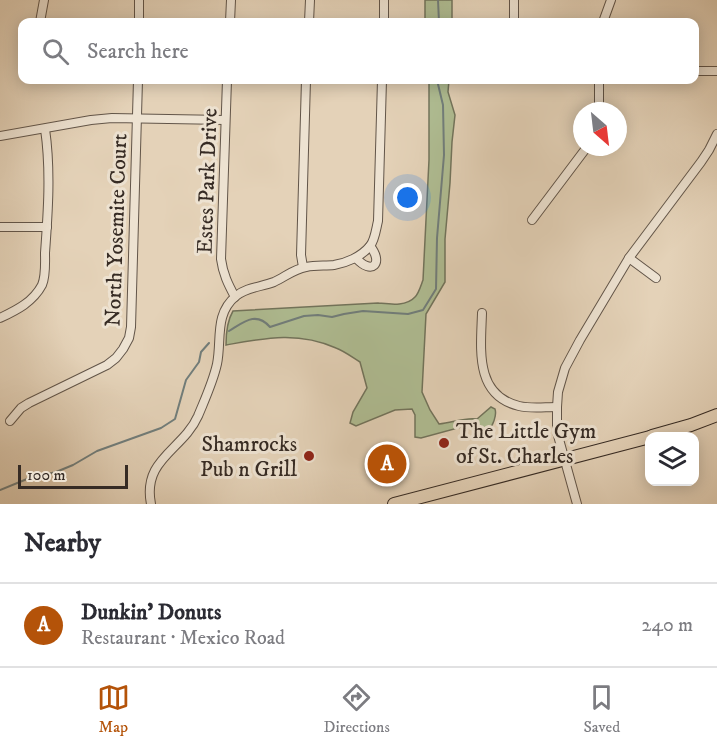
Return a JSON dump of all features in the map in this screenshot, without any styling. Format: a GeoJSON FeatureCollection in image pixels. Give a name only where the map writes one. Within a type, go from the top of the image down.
{"type":"FeatureCollection","features":[{"type":"Feature","properties":{"kind":"main road"},"geometry":{"type":"LineString","coordinates":[[668,432],[717,415]]}},
{"type":"Feature","properties":{"kind":"main road"},"geometry":{"type":"LineString","coordinates":[[394,504],[645,439]]}},
{"type":"Feature","properties":{"kind":"street"},"geometry":{"type":"LineString","coordinates":[[41,18],[44,0]]}},
{"type":"Feature","properties":{"kind":"street"},"geometry":{"type":"LineString","coordinates":[[139,0],[139,18]]}},
{"type":"Feature","properties":{"kind":"street"},"geometry":{"type":"LineString","coordinates":[[230,18],[231,0]]}},
{"type":"Feature","properties":{"kind":"street"},"geometry":{"type":"LineString","coordinates":[[309,18],[310,0]]}},
{"type":"Feature","properties":{"kind":"street"},"geometry":{"type":"LineString","coordinates":[[384,0],[384,18]]}},
{"type":"Feature","properties":{"kind":"street"},"geometry":{"type":"LineString","coordinates":[[514,0],[514,18]]}},
{"type":"Feature","properties":{"kind":"street"},"geometry":{"type":"LineString","coordinates":[[604,18],[611,0]]}},
{"type":"Feature","properties":{"kind":"street"},"geometry":{"type":"LineString","coordinates":[[699,71],[717,71]]}},
{"type":"Feature","properties":{"kind":"street","name":"North Yosemite Court"},"geometry":{"type":"LineString","coordinates":[[10,421],[21,408],[29,403],[116,358],[129,338],[138,84]]}},
{"type":"Feature","properties":{"kind":"street","name":"Estes Park Drive"},"geometry":{"type":"LineString","coordinates":[[227,84],[221,259],[222,272],[235,297]]}},
{"type":"Feature","properties":{"kind":"street"},"geometry":{"type":"LineString","coordinates":[[303,267],[301,255],[306,84]]}},
{"type":"Feature","properties":{"kind":"street"},"geometry":{"type":"LineString","coordinates":[[152,504],[150,488],[156,467],[197,418],[217,364],[220,319],[229,303],[249,288],[272,283],[303,267],[344,263],[356,258],[370,246],[378,221],[382,84]]}},
{"type":"Feature","properties":{"kind":"street"},"geometry":{"type":"LineString","coordinates":[[599,84],[599,102]]}},
{"type":"Feature","properties":{"kind":"street"},"geometry":{"type":"LineString","coordinates":[[0,136],[112,118],[225,120]]}},
{"type":"Feature","properties":{"kind":"street"},"geometry":{"type":"LineString","coordinates":[[0,318],[23,307],[34,298],[44,282],[49,165],[45,129]]}},
{"type":"Feature","properties":{"kind":"street"},"geometry":{"type":"LineString","coordinates":[[577,504],[557,432],[557,407],[562,378],[568,361],[629,258],[701,162],[717,134]]}},
{"type":"Feature","properties":{"kind":"street"},"geometry":{"type":"LineString","coordinates":[[532,220],[580,156]]}},
{"type":"Feature","properties":{"kind":"street"},"geometry":{"type":"LineString","coordinates":[[0,227],[47,227]]}},
{"type":"Feature","properties":{"kind":"street"},"geometry":{"type":"LineString","coordinates":[[356,258],[366,267],[374,265],[376,258],[370,246]]}},
{"type":"Feature","properties":{"kind":"street"},"geometry":{"type":"LineString","coordinates":[[629,258],[657,278]]}},
{"type":"Feature","properties":{"kind":"street"},"geometry":{"type":"LineString","coordinates":[[482,313],[482,366],[484,376],[490,386],[504,400],[512,404],[528,407],[557,407]]}},
{"type":"Feature","properties":{"kind":"green space"},"geometry":{"type":"Polygon","coordinates":[[[425,0],[452,0],[452,18],[425,18],[425,0]]]}},
{"type":"Feature","properties":{"kind":"green space"},"geometry":{"type":"Polygon","coordinates":[[[429,84],[449,84],[448,92],[455,115],[445,239],[445,282],[426,314],[422,392],[439,424],[477,419],[491,407],[495,409],[495,414],[488,431],[476,423],[421,438],[415,437],[415,415],[412,409],[395,410],[356,426],[350,423],[353,412],[367,388],[360,362],[342,351],[308,339],[268,338],[226,345],[226,341],[228,323],[233,311],[378,303],[397,304],[411,300],[419,291],[423,280],[429,160],[429,84]]]}},
{"type":"Feature","properties":{"kind":"waterway"},"geometry":{"type":"LineString","coordinates":[[438,0],[439,18]]}},
{"type":"Feature","properties":{"kind":"waterway"},"geometry":{"type":"LineString","coordinates":[[229,331],[255,319],[265,322],[270,327],[304,316],[332,317],[363,311],[408,314],[423,310],[436,289],[437,238],[444,155],[443,105],[438,84]]}},
{"type":"Feature","properties":{"kind":"waterway"},"geometry":{"type":"LineString","coordinates":[[0,490],[27,479],[56,472],[97,451],[161,428],[175,419],[186,380],[199,362],[201,352],[209,343]]}},
{"type":"Feature","properties":{"kind":"place","name":"The Little Gym of St. Charles"},"geometry":{"type":"Point","coordinates":[444,443]}},
{"type":"Feature","properties":{"kind":"place","name":"Shamrocks Pub n Grill"},"geometry":{"type":"Point","coordinates":[309,456]}},
{"type":"Feature","properties":{"kind":"place","name":"Dunkin' Donuts"},"geometry":{"type":"Point","coordinates":[387,464]}}]}
